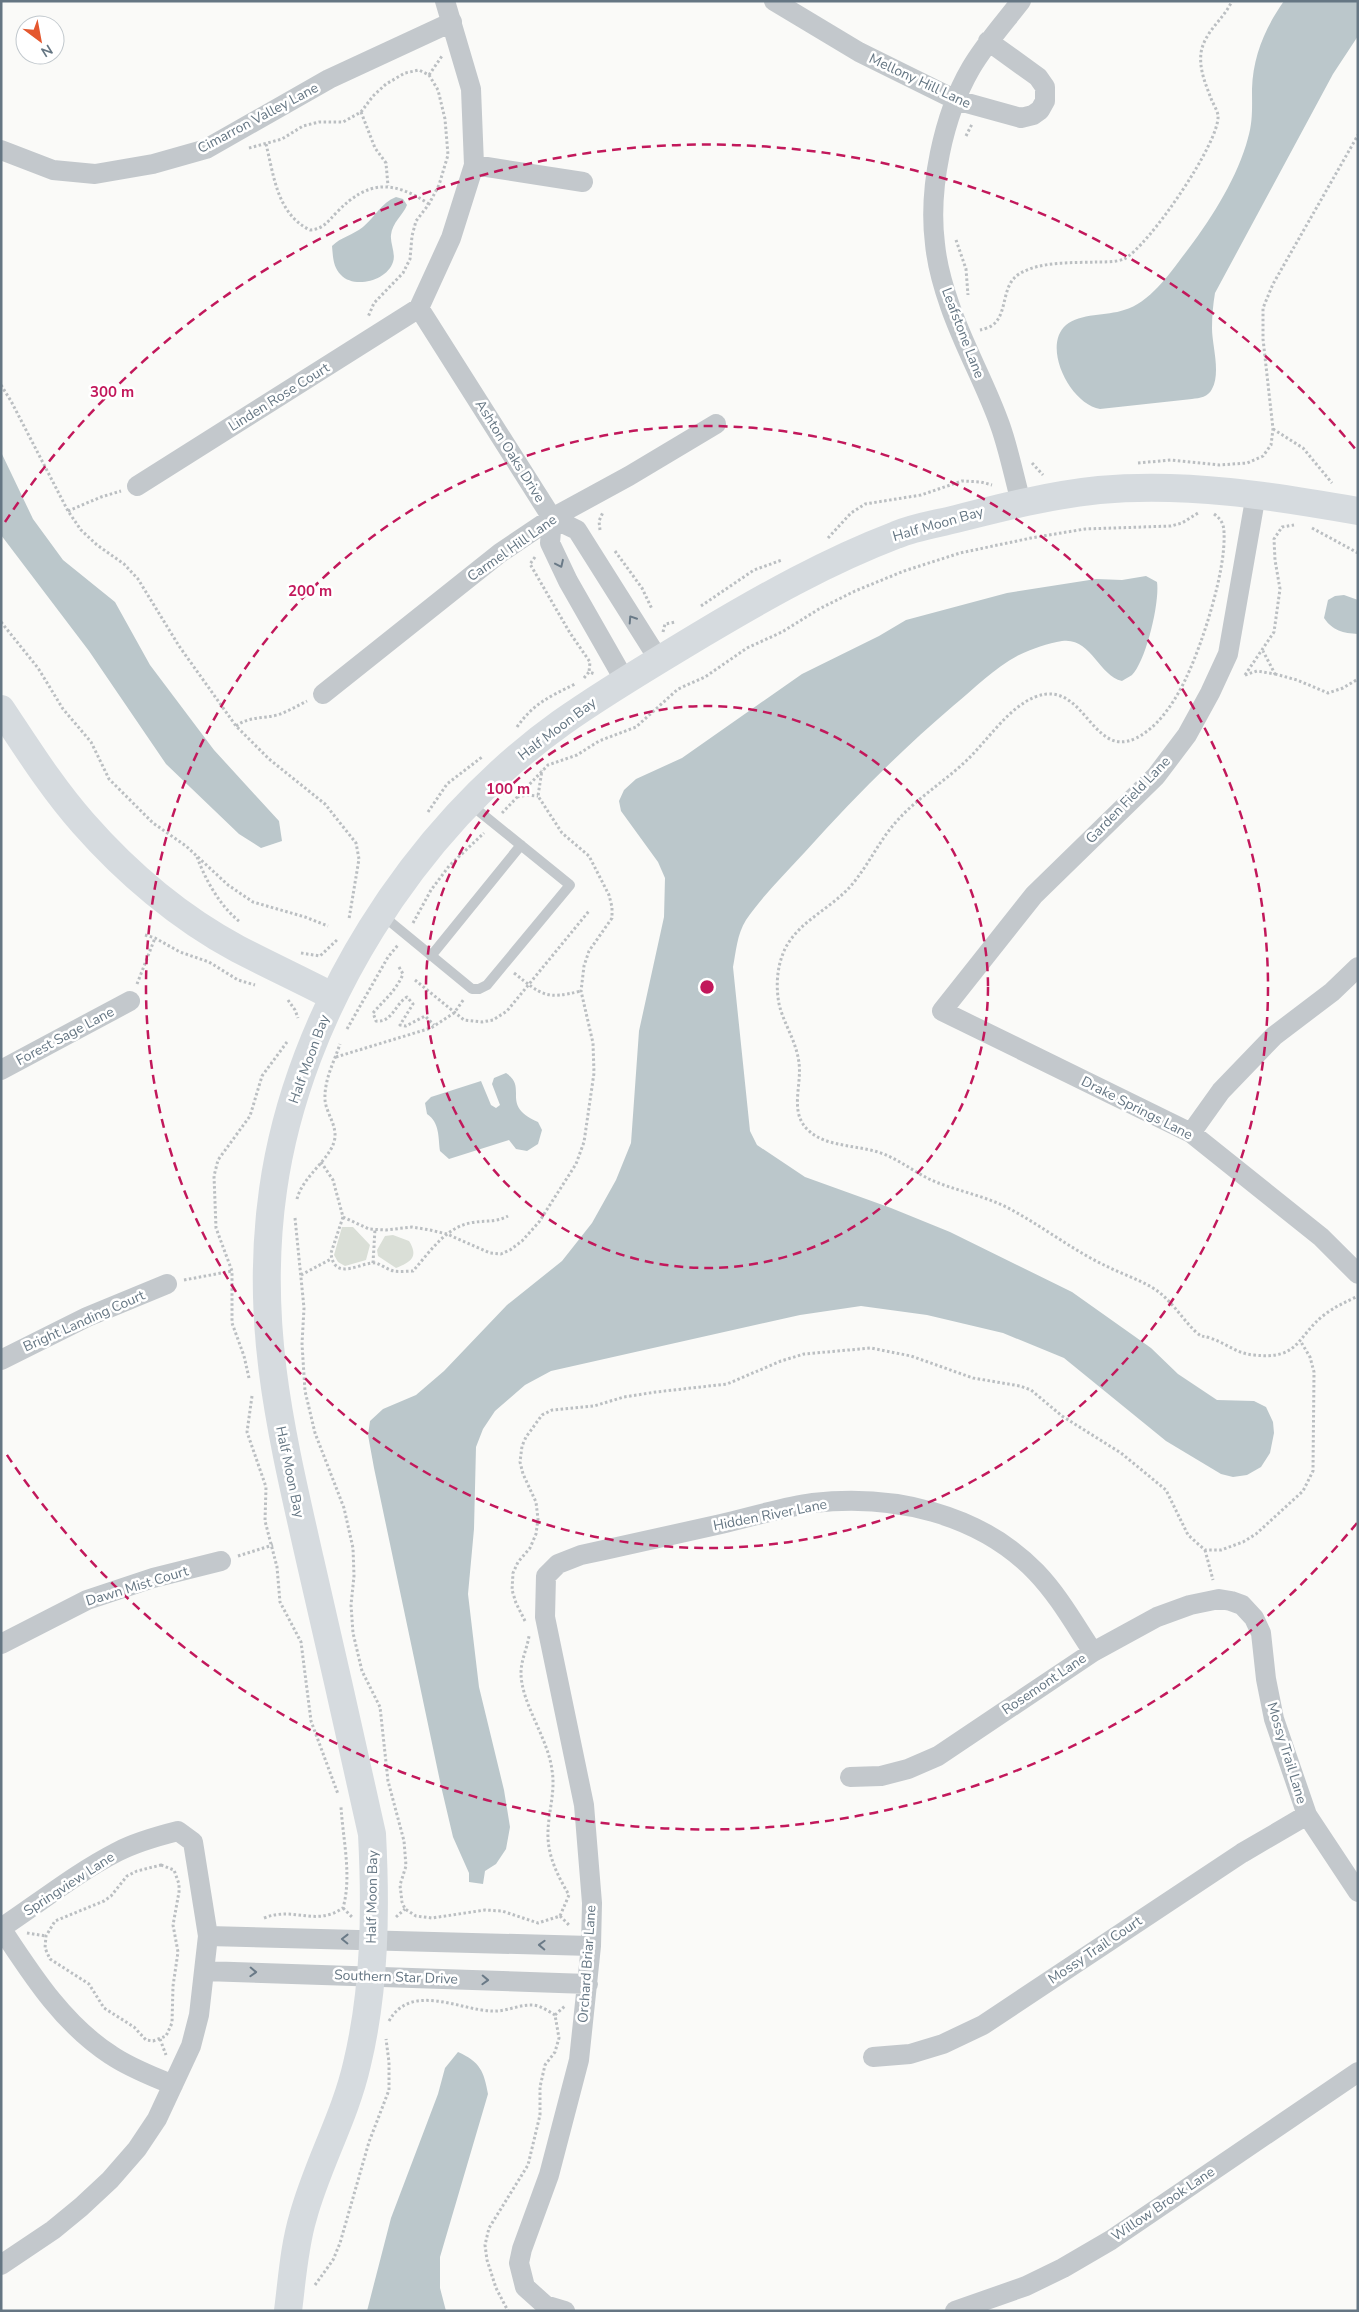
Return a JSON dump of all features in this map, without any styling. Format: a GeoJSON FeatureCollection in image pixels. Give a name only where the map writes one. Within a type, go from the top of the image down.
{"type":"FeatureCollection","features":[{"type":"Feature","properties":{"kind":"street"},"geometry":{"type":"LineString","coordinates":[[419,308],[451,238],[474,165],[471,89],[445,1]]}},
{"type":"Feature","properties":{"kind":"street","name":"Mellony Hill Lane"},"geometry":{"type":"LineString","coordinates":[[774,1],[859,52],[956,100],[1021,118],[1033,116],[1040,110],[1045,101],[1045,88],[1038,77],[988,41]]}},
{"type":"Feature","properties":{"kind":"street","name":"Leafstone Lane"},"geometry":{"type":"LineString","coordinates":[[1021,1],[988,41],[970,69],[956,100],[937,171],[935,243],[950,308],[1001,426],[1021,502]]}},
{"type":"Feature","properties":{"kind":"street","name":"Cimarron Valley Lane"},"geometry":{"type":"LineString","coordinates":[[1,150],[53,170],[94,174],[153,164],[206,149],[329,80],[452,22]]}},
{"type":"Feature","properties":{"kind":"street"},"geometry":{"type":"LineString","coordinates":[[474,165],[583,182]]}},
{"type":"Feature","properties":{"kind":"street","name":"Linden Rose Court"},"geometry":{"type":"LineString","coordinates":[[138,486],[419,308]]}},
{"type":"Feature","properties":{"kind":"street","name":"Ashton Oaks Drive"},"geometry":{"type":"LineString","coordinates":[[419,308],[552,518],[577,530],[659,660]]}},
{"type":"Feature","properties":{"kind":"street","name":"Carmel Hill Lane"},"geometry":{"type":"LineString","coordinates":[[323,694],[500,553],[552,518],[629,476],[716,424]]}},
{"type":"Feature","properties":{"kind":"street","name":"Half Moon Bay"},"geometry":{"type":"LineString","coordinates":[[288,2311],[303,2217],[357,2064],[371,1976],[375,1893],[372,1834],[280,1426],[268,1349],[265,1300],[266,1252],[283,1132],[301,1074],[332,996],[406,876],[470,804],[514,762],[558,725],[625,681],[795,580],[850,554],[902,532],[1021,502],[1099,490],[1193,488],[1256,494],[1358,511]]}},
{"type":"Feature","properties":{"kind":"street","name":"Garden Field Lane"},"geometry":{"type":"LineString","coordinates":[[942,1011],[1034,895],[1156,776],[1188,734],[1210,694],[1228,654],[1256,494]]}},
{"type":"Feature","properties":{"kind":"street"},"geometry":{"type":"LineString","coordinates":[[552,518],[550,543],[568,581],[625,681]]}},
{"type":"Feature","properties":{"kind":"street"},"geometry":{"type":"LineString","coordinates":[[1,709],[28,750],[82,823],[132,873],[166,901],[230,944],[332,996]]}},
{"type":"Feature","properties":{"kind":"street"},"geometry":{"type":"LineString","coordinates":[[1191,1133],[1221,1091],[1274,1036],[1332,992],[1358,967]]}},
{"type":"Feature","properties":{"kind":"street","name":"Forest Sage Lane"},"geometry":{"type":"LineString","coordinates":[[1,1070],[52,1041],[130,1002]]}},
{"type":"Feature","properties":{"kind":"street","name":"Drake Springs Lane"},"geometry":{"type":"LineString","coordinates":[[942,1011],[1191,1133],[1321,1238],[1358,1274]]}},
{"type":"Feature","properties":{"kind":"street","name":"Bright Landing Court"},"geometry":{"type":"LineString","coordinates":[[1,1360],[87,1318],[167,1284]]}},
{"type":"Feature","properties":{"kind":"street","name":"Hidden River Lane"},"geometry":{"type":"LineString","coordinates":[[546,1576],[558,1564],[581,1555],[812,1503],[853,1501],[898,1503],[939,1514],[975,1527],[1005,1547],[1035,1572],[1058,1598],[1092,1652]]}},
{"type":"Feature","properties":{"kind":"street","name":"Dawn Mist Court"},"geometry":{"type":"LineString","coordinates":[[1,1644],[87,1600],[153,1578],[221,1561]]}},
{"type":"Feature","properties":{"kind":"street","name":"Orchard Briar Lane"},"geometry":{"type":"LineString","coordinates":[[546,1576],[545,1617],[584,1805],[592,1904],[591,1946],[579,2060],[563,2126],[521,2256],[520,2269],[525,2287],[545,2305],[565,2311]]}},
{"type":"Feature","properties":{"kind":"street","name":"Rosemont Lane"},"geometry":{"type":"LineString","coordinates":[[850,1777],[881,1776],[908,1769],[938,1756],[1092,1652],[1158,1617],[1190,1605],[1219,1599],[1242,1605]]}},
{"type":"Feature","properties":{"kind":"street","name":"Mossy Trail Lane"},"geometry":{"type":"LineString","coordinates":[[1242,1605],[1254,1618],[1261,1633],[1266,1680],[1274,1719],[1307,1815],[1358,1892]]}},
{"type":"Feature","properties":{"kind":"street","name":"Mossy Trail Court"},"geometry":{"type":"LineString","coordinates":[[873,2057],[910,2054],[943,2044],[984,2025],[1242,1853],[1307,1815]]}},
{"type":"Feature","properties":{"kind":"street","name":"Springview Lane"},"geometry":{"type":"LineString","coordinates":[[1,1928],[90,1868],[118,1852],[154,1837],[178,1831],[193,1842],[208,1936]]}},
{"type":"Feature","properties":{"kind":"street"},"geometry":{"type":"LineString","coordinates":[[1,1928],[50,1997],[77,2029],[111,2055],[173,2085]]}},
{"type":"Feature","properties":{"kind":"street"},"geometry":{"type":"LineString","coordinates":[[1,2265],[53,2230],[82,2207],[110,2180],[137,2149],[157,2119],[191,2046],[198,2015],[208,1936],[591,1946]]}},
{"type":"Feature","properties":{"kind":"street","name":"Southern Star Drive"},"geometry":{"type":"LineString","coordinates":[[204,1971],[588,1984]]}},
{"type":"Feature","properties":{"kind":"street","name":"Willow Brook Lane"},"geometry":{"type":"LineString","coordinates":[[955,2311],[1026,2286],[1063,2268],[1111,2240],[1358,2072]]}},
{"type":"Feature","properties":{"kind":"lane"},"geometry":{"type":"LineString","coordinates":[[381,914],[472,988],[480,989],[487,984],[570,885],[470,804]]}},
{"type":"Feature","properties":{"kind":"lane"},"geometry":{"type":"LineString","coordinates":[[432,956],[521,845]]}},
{"type":"Feature","properties":{"kind":"path"},"geometry":{"type":"LineString","coordinates":[[980,331],[994,325],[1002,312],[1008,288],[1018,275],[1033,268],[1123,259],[1139,248],[1155,228],[1205,155],[1215,131],[1218,115],[1202,74],[1201,52],[1212,28],[1228,10],[1232,1]]}},
{"type":"Feature","properties":{"kind":"path"},"geometry":{"type":"LineString","coordinates":[[241,149],[282,139],[303,126],[319,122],[343,122],[361,112],[373,96],[386,84],[405,73],[420,70],[428,75],[438,90],[445,119],[448,156],[439,185],[429,204],[416,221],[410,259],[403,274],[374,302],[364,322]]}},
{"type":"Feature","properties":{"kind":"path"},"geometry":{"type":"LineString","coordinates":[[962,143],[980,108]]}},
{"type":"Feature","properties":{"kind":"path"},"geometry":{"type":"LineString","coordinates":[[361,112],[375,148],[386,164],[388,186]]}},
{"type":"Feature","properties":{"kind":"path"},"geometry":{"type":"LineString","coordinates":[[1134,464],[1171,460],[1219,465],[1247,464],[1263,456],[1272,446],[1274,429],[1263,339],[1263,308],[1273,284],[1358,135]]}},
{"type":"Feature","properties":{"kind":"path"},"geometry":{"type":"LineString","coordinates":[[266,144],[276,189],[283,205],[291,216],[310,230],[319,230],[326,225],[346,203],[363,190],[388,186],[404,189],[429,204]]}},
{"type":"Feature","properties":{"kind":"path"},"geometry":{"type":"LineString","coordinates":[[954,234],[966,269],[969,303]]}},
{"type":"Feature","properties":{"kind":"path"},"geometry":{"type":"LineString","coordinates":[[977,324],[982,337]]}},
{"type":"Feature","properties":{"kind":"path"},"geometry":{"type":"LineString","coordinates":[[1,385],[68,511],[81,530],[97,545],[124,564],[138,580],[179,646],[236,726],[269,759],[325,804],[356,844],[359,859],[347,924]]}},
{"type":"Feature","properties":{"kind":"path"},"geometry":{"type":"LineString","coordinates":[[1274,429],[1303,448],[1329,481],[1338,487]]}},
{"type":"Feature","properties":{"kind":"path"},"geometry":{"type":"LineString","coordinates":[[1030,460],[1040,474],[1050,476]]}},
{"type":"Feature","properties":{"kind":"path"},"geometry":{"type":"LineString","coordinates":[[68,511],[101,497],[138,486]]}},
{"type":"Feature","properties":{"kind":"path"},"geometry":{"type":"LineString","coordinates":[[601,533],[599,522],[604,509]]}},
{"type":"Feature","properties":{"kind":"path"},"geometry":{"type":"LineString","coordinates":[[1212,512],[1221,519],[1225,530],[1216,589],[1208,620],[1187,678],[1168,709],[1150,730],[1130,742],[1113,741],[1100,735],[1078,706],[1063,696],[1048,693],[1033,698],[1019,706],[966,761],[905,812],[845,893],[791,939],[784,952],[778,973],[777,993],[780,1010],[795,1043],[799,1063],[799,1091],[796,1107],[798,1117],[804,1127],[816,1137],[835,1143],[860,1146],[888,1156],[931,1180],[984,1197],[1006,1207],[1102,1264],[1154,1288],[1174,1304],[1199,1336],[1210,1338],[1235,1352],[1270,1355],[1289,1351],[1301,1342],[1322,1316],[1358,1296]]}},
{"type":"Feature","properties":{"kind":"path"},"geometry":{"type":"LineString","coordinates":[[345,1033],[388,957],[406,935],[431,890],[449,866],[474,844],[542,770],[562,759],[588,750],[599,741],[636,727],[678,689],[705,677],[747,648],[782,632],[832,602],[904,571],[960,554],[1031,538],[1085,529],[1171,526],[1182,523],[1197,513],[1204,513]]}},
{"type":"Feature","properties":{"kind":"path"},"geometry":{"type":"LineString","coordinates":[[1299,525],[1282,528],[1274,539],[1275,560],[1280,589],[1274,632],[1263,651],[1245,675],[1257,671],[1275,674],[1297,680],[1328,693],[1358,679]]}},
{"type":"Feature","properties":{"kind":"path"},"geometry":{"type":"LineString","coordinates":[[1307,526],[1326,534],[1358,553]]}},
{"type":"Feature","properties":{"kind":"path"},"geometry":{"type":"LineString","coordinates":[[614,550],[642,588],[654,615]]}},
{"type":"Feature","properties":{"kind":"path"},"geometry":{"type":"LineString","coordinates":[[530,564],[570,633],[590,662],[589,672]]}},
{"type":"Feature","properties":{"kind":"path"},"geometry":{"type":"LineString","coordinates":[[656,620],[665,624]]}},
{"type":"Feature","properties":{"kind":"path"},"geometry":{"type":"LineString","coordinates":[[1,622],[38,668],[63,709],[92,742],[109,779],[152,823],[197,857],[228,885],[253,902],[305,917],[328,926]]}},
{"type":"Feature","properties":{"kind":"path"},"geometry":{"type":"LineString","coordinates":[[1263,651],[1275,674]]}},
{"type":"Feature","properties":{"kind":"path"},"geometry":{"type":"LineString","coordinates":[[236,726],[254,717],[265,718],[280,714],[323,694]]}},
{"type":"Feature","properties":{"kind":"path"},"geometry":{"type":"LineString","coordinates":[[343,1218],[369,1229],[412,1227],[447,1234],[490,1253],[501,1254],[510,1250],[539,1222],[576,1164],[584,1142],[594,1073],[593,1043],[580,991],[584,966],[590,951],[612,918],[612,907],[609,895],[589,856],[562,833],[538,796],[542,770]]}},
{"type":"Feature","properties":{"kind":"path"},"geometry":{"type":"LineString","coordinates":[[517,797],[538,796]]}},
{"type":"Feature","properties":{"kind":"path"},"geometry":{"type":"LineString","coordinates":[[197,857],[215,893],[232,916],[246,927]]}},
{"type":"Feature","properties":{"kind":"path"},"geometry":{"type":"LineString","coordinates":[[297,953],[320,956],[340,936]]}},
{"type":"Feature","properties":{"kind":"path"},"geometry":{"type":"LineString","coordinates":[[130,1002],[154,938]]}},
{"type":"Feature","properties":{"kind":"path"},"geometry":{"type":"LineString","coordinates":[[504,964],[543,994],[553,997],[580,991]]}},
{"type":"Feature","properties":{"kind":"path"},"geometry":{"type":"LineString","coordinates":[[399,967],[403,974],[399,985],[373,1013],[373,1018],[376,1022],[382,1022],[407,997],[413,1004],[400,1025],[406,1026],[425,1016],[434,1025]]}},
{"type":"Feature","properties":{"kind":"path"},"geometry":{"type":"LineString","coordinates":[[336,1058],[385,1041],[412,1035],[434,1025],[454,1013],[472,988]]}},
{"type":"Feature","properties":{"kind":"path"},"geometry":{"type":"LineString","coordinates":[[296,1205],[297,1197],[305,1179],[332,1147],[335,1137],[325,1102],[326,1083],[341,1042]]}},
{"type":"Feature","properties":{"kind":"path"},"geometry":{"type":"LineString","coordinates":[[321,1162],[333,1180],[343,1218],[331,1253],[331,1259],[340,1268],[347,1270],[374,1263],[393,1271],[413,1271],[447,1234],[470,1223],[499,1221],[508,1216]]}},
{"type":"Feature","properties":{"kind":"path"},"geometry":{"type":"LineString","coordinates":[[294,1214],[304,1308],[302,1344],[305,1392],[315,1433],[344,1508],[353,1548],[354,1576],[350,1605],[353,1633],[362,1671],[380,1707],[388,1781],[404,1840],[406,1866],[400,1885],[402,1902],[405,1909],[416,1916],[432,1918],[485,1910],[502,1911],[538,1923],[560,1916],[567,1903],[569,1895],[555,1866],[548,1838],[554,1785],[552,1768],[547,1746],[524,1692],[520,1674],[529,1629]]}},
{"type":"Feature","properties":{"kind":"path"},"geometry":{"type":"LineString","coordinates":[[374,1263],[375,1229]]}},
{"type":"Feature","properties":{"kind":"path"},"geometry":{"type":"LineString","coordinates":[[301,1275],[331,1259]]}},
{"type":"Feature","properties":{"kind":"path"},"geometry":{"type":"LineString","coordinates":[[167,1284],[232,1271]]}},
{"type":"Feature","properties":{"kind":"path"},"geometry":{"type":"LineString","coordinates":[[1205,1550],[1222,1550],[1243,1542],[1256,1534],[1295,1499],[1309,1482],[1313,1471],[1314,1372],[1310,1357],[1301,1342]]}},
{"type":"Feature","properties":{"kind":"path"},"geometry":{"type":"LineString","coordinates":[[527,1625],[512,1590],[513,1573],[518,1562],[530,1548],[536,1534],[538,1519],[536,1502],[523,1474],[520,1462],[522,1446],[526,1437],[542,1415],[552,1410],[594,1406],[624,1397],[728,1384],[781,1361],[804,1354],[871,1348],[911,1356],[973,1378],[1020,1386],[1031,1390],[1062,1416],[1120,1453],[1143,1473],[1160,1484],[1172,1498],[1180,1522],[1188,1535],[1205,1550],[1219,1599]]}},
{"type":"Feature","properties":{"kind":"path"},"geometry":{"type":"LineString","coordinates":[[221,1561],[273,1545]]}},
{"type":"Feature","properties":{"kind":"path"},"geometry":{"type":"LineString","coordinates":[[161,1865],[174,1870],[179,1884],[174,1925],[178,1952],[173,1986],[172,2023],[166,2036],[154,2041],[146,2040],[134,2027],[104,2008],[89,1984],[50,1959],[44,1948],[46,1936],[55,1922],[62,1918],[104,1901],[111,1896],[127,1876],[137,1871],[161,1865]]}},
{"type":"Feature","properties":{"kind":"path"},"geometry":{"type":"LineString","coordinates":[[388,2028],[390,2020],[397,2009],[408,2002],[419,2000],[490,2011],[504,2011],[532,2005],[541,2006],[555,2015],[559,2038],[555,2052],[545,2065],[540,2087],[540,2115],[528,2165],[489,2228],[485,2245],[487,2260],[496,2288],[508,2311]]}},
{"type":"Feature","properties":{"kind":"path"},"geometry":{"type":"LineString","coordinates":[[310,2291],[333,2260],[340,2243],[369,2142],[389,2090],[390,2062],[386,2036]]}},
{"type":"Feature","properties":{"kind":"shaded area"},"geometry":{"type":"Polygon","coordinates":[[[1284,1],[1358,1],[1358,36],[1333,74],[1215,293],[1212,335],[1216,375],[1212,389],[1201,398],[1195,399],[1100,409],[1089,405],[1079,397],[1063,374],[1058,360],[1057,347],[1059,335],[1066,325],[1079,318],[1124,310],[1144,300],[1161,284],[1207,223],[1224,195],[1244,152],[1251,126],[1255,65],[1261,43],[1271,21],[1284,1]]]}},
{"type":"Feature","properties":{"kind":"shaded area"},"geometry":{"type":"Polygon","coordinates":[[[396,197],[403,199],[407,205],[392,231],[394,259],[390,269],[370,281],[354,282],[347,279],[336,269],[332,246],[363,227],[382,206],[396,197]]]}},
{"type":"Feature","properties":{"kind":"shaded area"},"geometry":{"type":"Polygon","coordinates":[[[1,452],[33,519],[63,560],[115,602],[150,665],[214,750],[279,821],[282,841],[261,848],[239,834],[166,764],[89,651],[1,535],[1,452]]]}},
{"type":"Feature","properties":{"kind":"shaded area"},"geometry":{"type":"Polygon","coordinates":[[[1146,576],[1157,582],[1156,603],[1147,645],[1132,675],[1122,681],[1114,677],[1087,650],[1072,641],[1062,641],[1046,645],[1010,660],[933,723],[877,776],[774,885],[746,920],[739,937],[733,967],[750,1131],[757,1145],[805,1177],[891,1208],[950,1232],[1072,1292],[1151,1348],[1178,1374],[1217,1400],[1254,1401],[1266,1407],[1273,1422],[1274,1433],[1270,1453],[1261,1467],[1247,1475],[1233,1477],[1221,1474],[1166,1441],[1064,1358],[1003,1333],[927,1315],[861,1306],[800,1315],[551,1371],[525,1385],[495,1411],[483,1429],[476,1447],[474,1529],[468,1594],[479,1687],[504,1790],[510,1827],[506,1849],[496,1864],[485,1871],[483,1884],[469,1882],[469,1873],[453,1837],[441,1786],[368,1435],[370,1421],[383,1409],[416,1395],[444,1371],[507,1305],[562,1261],[592,1223],[616,1180],[631,1143],[639,1031],[664,917],[665,878],[658,862],[621,811],[619,801],[624,790],[636,779],[682,758],[802,674],[879,636],[906,620],[1007,593],[1096,579],[1122,580],[1146,576]]]}},
{"type":"Feature","properties":{"kind":"shaded area"},"geometry":{"type":"Polygon","coordinates":[[[1344,595],[1358,600],[1358,634],[1339,630],[1331,626],[1324,618],[1328,600],[1335,596],[1344,595]]]}},
{"type":"Feature","properties":{"kind":"shaded area"},"geometry":{"type":"Polygon","coordinates":[[[506,1073],[515,1085],[517,1103],[520,1109],[526,1116],[538,1122],[542,1130],[538,1144],[527,1151],[516,1149],[509,1140],[449,1159],[440,1151],[436,1126],[427,1114],[425,1103],[431,1097],[481,1081],[491,1105],[496,1108],[500,1105],[492,1084],[494,1078],[506,1073]]]}},
{"type":"Feature","properties":{"kind":"shaded area"},"geometry":{"type":"Polygon","coordinates":[[[342,1227],[353,1227],[370,1245],[366,1260],[345,1266],[338,1262],[334,1255],[342,1227]]]}},
{"type":"Feature","properties":{"kind":"shaded area"},"geometry":{"type":"Polygon","coordinates":[[[393,1235],[409,1241],[413,1251],[412,1258],[406,1264],[396,1268],[378,1256],[377,1250],[385,1236],[393,1235]]]}},
{"type":"Feature","properties":{"kind":"shaded area"},"geometry":{"type":"Polygon","coordinates":[[[458,2052],[480,2068],[485,2079],[488,2094],[440,2257],[440,2288],[446,2311],[367,2311],[391,2218],[438,2094],[445,2068],[458,2052]]]}}]}
